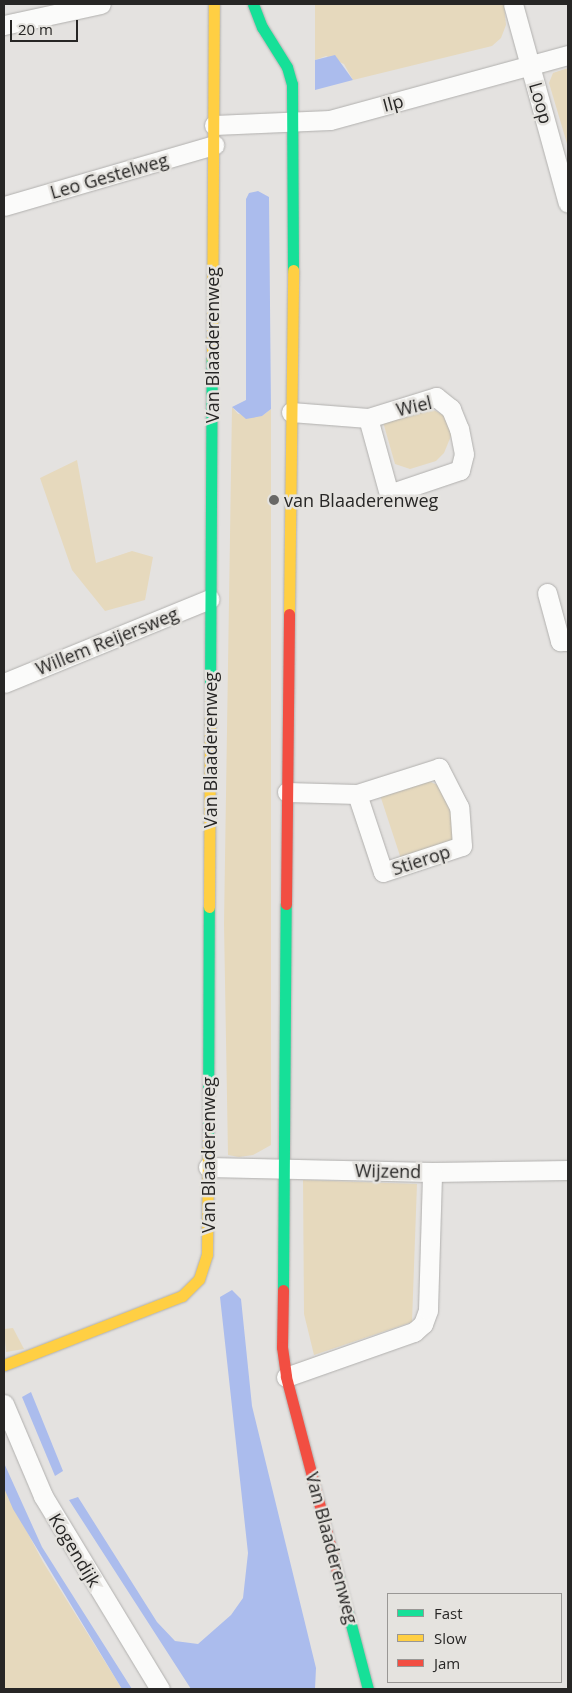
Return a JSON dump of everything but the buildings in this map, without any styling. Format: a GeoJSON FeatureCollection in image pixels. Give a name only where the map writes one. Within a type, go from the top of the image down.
{"type":"FeatureCollection","features":[{"type":"Feature","properties":{"kind":"street"},"geometry":{"type":"LineString","coordinates":[[4,25],[101,4]]}},
{"type":"Feature","properties":{"kind":"street","name":"Van Blaaderenweg"},"geometry":{"type":"LineString","coordinates":[[4,1365],[173,1300],[192,1289],[207,1254],[214,4]]}},
{"type":"Feature","properties":{"kind":"street","name":"Van Blaaderenweg"},"geometry":{"type":"LineString","coordinates":[[253,4],[262,27],[287,67],[294,122],[280,1311],[286,1378],[368,1689]]}},
{"type":"Feature","properties":{"kind":"street","name":"Loop"},"geometry":{"type":"LineString","coordinates":[[513,4],[568,203]]}},
{"type":"Feature","properties":{"kind":"street","name":"Ilp"},"geometry":{"type":"LineString","coordinates":[[214,125],[330,120],[568,55]]}},
{"type":"Feature","properties":{"kind":"street","name":"Leo Gestelweg"},"geometry":{"type":"LineString","coordinates":[[4,206],[214,145]]}},
{"type":"Feature","properties":{"kind":"street","name":"Wiel"},"geometry":{"type":"LineString","coordinates":[[291,412],[368,418],[436,397],[451,409],[459,429],[464,454],[460,470],[389,494],[368,418]]}},
{"type":"Feature","properties":{"kind":"street"},"geometry":{"type":"LineString","coordinates":[[547,594],[560,641],[568,642]]}},
{"type":"Feature","properties":{"kind":"street","name":"Willem Reijersweg"},"geometry":{"type":"LineString","coordinates":[[4,683],[210,599]]}},
{"type":"Feature","properties":{"kind":"street","name":"Stierop"},"geometry":{"type":"LineString","coordinates":[[287,792],[357,794],[439,768],[459,807],[462,846],[383,872],[357,794]]}},
{"type":"Feature","properties":{"kind":"street","name":"Wijzend"},"geometry":{"type":"LineString","coordinates":[[208,1167],[432,1172],[568,1170]]}},
{"type":"Feature","properties":{"kind":"street"},"geometry":{"type":"LineString","coordinates":[[286,1378],[414,1332],[423,1324],[428,1310],[432,1172]]}},
{"type":"Feature","properties":{"kind":"street","name":"Kogendijk"},"geometry":{"type":"LineString","coordinates":[[4,1404],[43,1496],[160,1689]]}},
{"type":"Feature","properties":{"kind":"shaded area"},"geometry":{"type":"Polygon","coordinates":[[[315,4],[504,4],[506,25],[501,38],[492,46],[353,80],[344,64],[326,56],[315,60],[315,4]]]}},
{"type":"Feature","properties":{"kind":"shaded area"},"geometry":{"type":"Polygon","coordinates":[[[568,68],[568,147],[549,83],[553,73],[568,68]]]}},
{"type":"Feature","properties":{"kind":"shaded area"},"geometry":{"type":"Polygon","coordinates":[[[232,407],[238,414],[262,416],[271,409],[271,1145],[253,1155],[239,1157],[228,1155],[224,924],[232,407]]]}},
{"type":"Feature","properties":{"kind":"shaded area"},"geometry":{"type":"Polygon","coordinates":[[[430,408],[445,416],[449,424],[451,436],[444,453],[436,461],[410,469],[395,464],[383,422],[430,408]]]}},
{"type":"Feature","properties":{"kind":"shaded area"},"geometry":{"type":"Polygon","coordinates":[[[77,460],[96,563],[132,551],[153,557],[145,600],[105,611],[72,570],[40,478],[77,460]]]}},
{"type":"Feature","properties":{"kind":"shaded area"},"geometry":{"type":"Polygon","coordinates":[[[426,780],[440,786],[457,826],[452,841],[401,859],[380,795],[426,780]]]}},
{"type":"Feature","properties":{"kind":"shaded area"},"geometry":{"type":"Polygon","coordinates":[[[303,1180],[417,1184],[412,1322],[314,1355],[304,1314],[303,1180]]]}},
{"type":"Feature","properties":{"kind":"shaded area"},"geometry":{"type":"Polygon","coordinates":[[[13,1328],[24,1349],[6,1352],[4,1329],[13,1328]]]}},
{"type":"Feature","properties":{"kind":"shaded area"},"geometry":{"type":"Polygon","coordinates":[[[4,1488],[43,1562],[122,1689],[4,1689],[4,1488]]]}},
{"type":"Feature","properties":{"kind":"water"},"geometry":{"type":"Polygon","coordinates":[[[335,55],[353,80],[315,90],[315,60],[335,55]]]}},
{"type":"Feature","properties":{"kind":"water"},"geometry":{"type":"Polygon","coordinates":[[[258,191],[269,197],[271,409],[262,416],[246,419],[232,407],[246,400],[246,199],[249,193],[258,191]]]}},
{"type":"Feature","properties":{"kind":"water"},"geometry":{"type":"Polygon","coordinates":[[[232,1290],[241,1299],[252,1406],[316,1668],[315,1689],[191,1689],[69,1500],[78,1497],[157,1622],[175,1641],[198,1644],[231,1615],[243,1598],[248,1553],[220,1297],[232,1290]]]}},
{"type":"Feature","properties":{"kind":"water"},"geometry":{"type":"Polygon","coordinates":[[[31,1392],[63,1471],[55,1476],[22,1397],[31,1392]]]}},
{"type":"Feature","properties":{"kind":"water"},"geometry":{"type":"Polygon","coordinates":[[[4,1463],[42,1547],[132,1689],[122,1689],[13,1509],[4,1488],[4,1463]]]}},
{"type":"Feature","properties":{"kind":"traffic: fast"},"geometry":{"type":"LineString","coordinates":[[253,4],[262,27],[287,67],[292,84],[293,270]]}},
{"type":"Feature","properties":{"kind":"traffic: fast"},"geometry":{"type":"LineString","coordinates":[[210,693],[212,358]]}},
{"type":"Feature","properties":{"kind":"traffic: fast"},"geometry":{"type":"LineString","coordinates":[[283,1290],[286,904]]}},
{"type":"Feature","properties":{"kind":"traffic: fast"},"geometry":{"type":"LineString","coordinates":[[208,1138],[209,907]]}},
{"type":"Feature","properties":{"kind":"traffic: fast"},"geometry":{"type":"LineString","coordinates":[[338,1575],[368,1689]]}},
{"type":"Feature","properties":{"kind":"traffic: slow"},"geometry":{"type":"LineString","coordinates":[[212,358],[214,4]]}},
{"type":"Feature","properties":{"kind":"traffic: slow"},"geometry":{"type":"LineString","coordinates":[[289,614],[293,270]]}},
{"type":"Feature","properties":{"kind":"traffic: slow"},"geometry":{"type":"LineString","coordinates":[[209,907],[210,693]]}},
{"type":"Feature","properties":{"kind":"traffic: slow"},"geometry":{"type":"LineString","coordinates":[[4,1365],[182,1296],[199,1279],[207,1254],[208,1138]]}},
{"type":"Feature","properties":{"kind":"traffic: jam"},"geometry":{"type":"LineString","coordinates":[[286,904],[289,614]]}},
{"type":"Feature","properties":{"kind":"traffic: jam"},"geometry":{"type":"LineString","coordinates":[[283,1290],[282,1347],[286,1377],[338,1575]]}},
{"type":"Feature","properties":{"kind":"place","name":"van Blaaderenweg"},"geometry":{"type":"Point","coordinates":[274,500]}}]}
